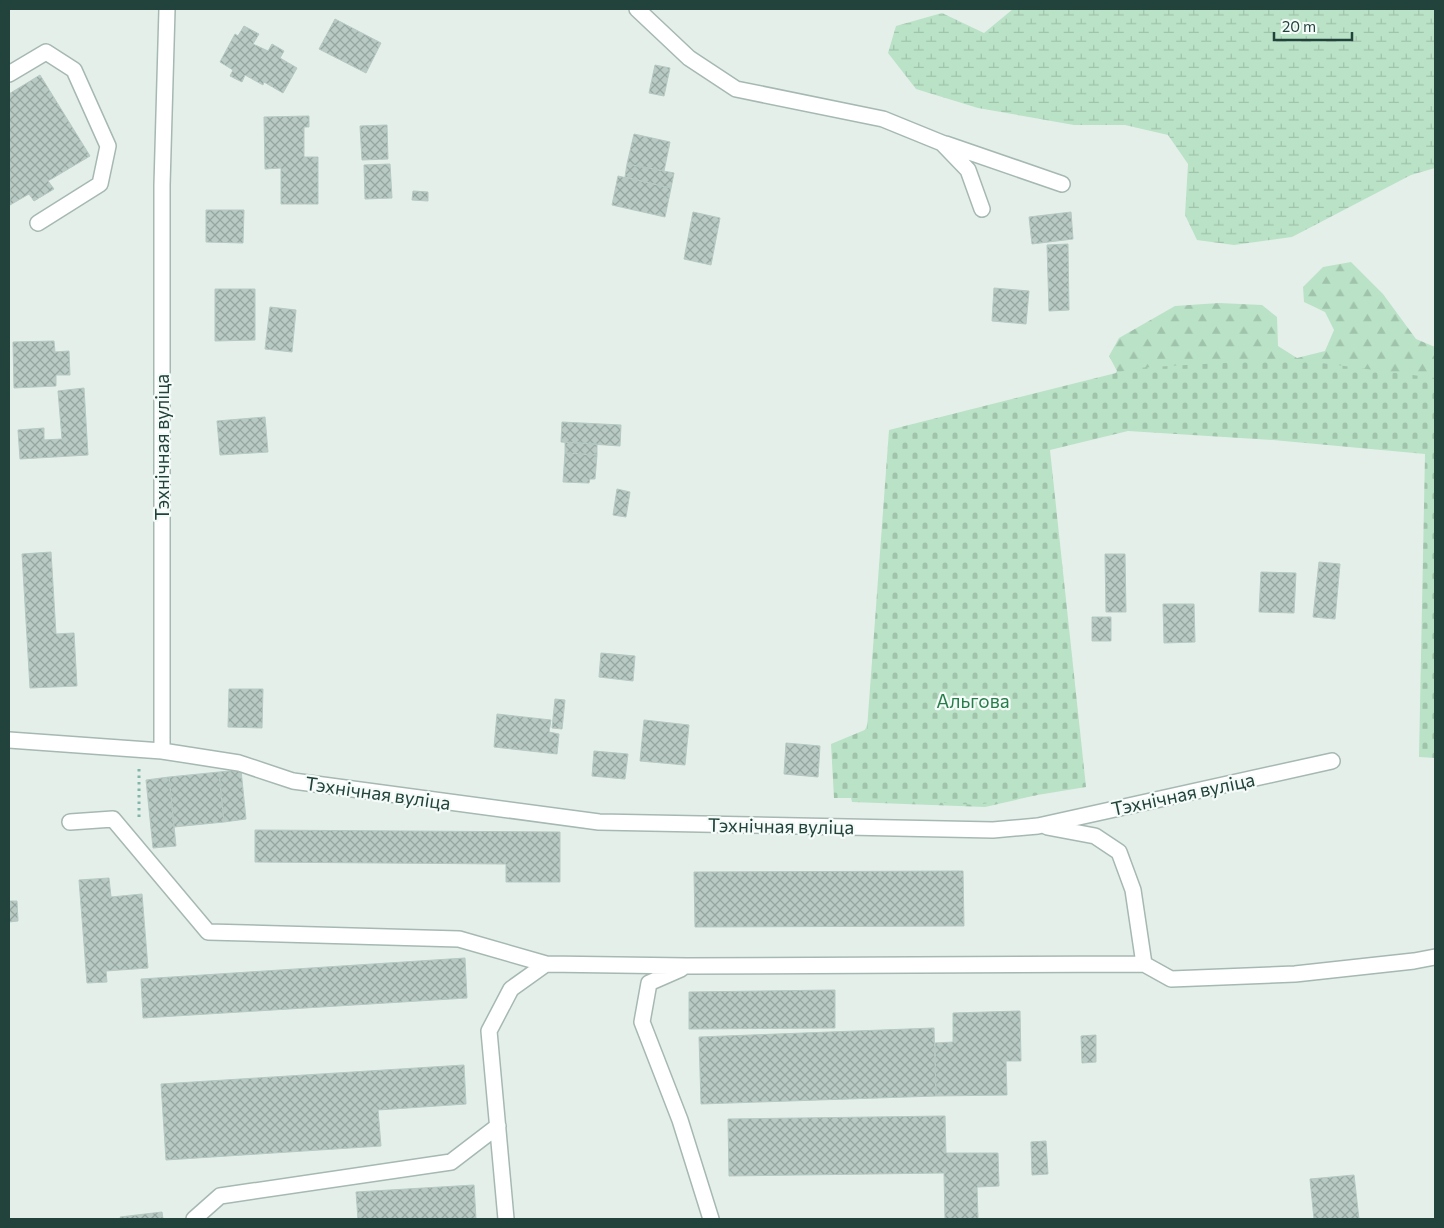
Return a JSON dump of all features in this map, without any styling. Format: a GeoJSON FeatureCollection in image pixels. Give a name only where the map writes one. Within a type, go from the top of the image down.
{"type":"FeatureCollection","features":[{"type":"Feature","properties":{"kind":"street","name":"Тэхнічная вуліца"},"geometry":{"type":"LineString","coordinates":[[167,9],[162,185],[162,750],[239,763],[293,782],[599,822],[993,830],[1038,826],[1332,761]]}},
{"type":"Feature","properties":{"kind":"street"},"geometry":{"type":"LineString","coordinates":[[637,9],[689,58],[736,89],[782,100],[883,119],[942,143],[1062,184]]}},
{"type":"Feature","properties":{"kind":"street"},"geometry":{"type":"LineString","coordinates":[[9,74],[46,52],[74,70],[108,146],[100,184],[38,223]]}},
{"type":"Feature","properties":{"kind":"street"},"geometry":{"type":"LineString","coordinates":[[942,143],[968,170],[982,209]]}},
{"type":"Feature","properties":{"kind":"street"},"geometry":{"type":"LineString","coordinates":[[9,740],[162,750]]}},
{"type":"Feature","properties":{"kind":"street"},"geometry":{"type":"LineString","coordinates":[[70,822],[113,819],[208,932],[458,939],[546,964],[687,966],[1144,964],[1171,980],[1295,974],[1435,957]]}},
{"type":"Feature","properties":{"kind":"street"},"geometry":{"type":"LineString","coordinates":[[1038,826],[1094,836],[1119,852],[1133,890],[1144,964]]}},
{"type":"Feature","properties":{"kind":"street"},"geometry":{"type":"LineString","coordinates":[[506,1219],[489,1031],[511,989],[546,964]]}},
{"type":"Feature","properties":{"kind":"street"},"geometry":{"type":"LineString","coordinates":[[687,966],[649,983],[642,1022],[680,1120],[711,1219]]}},
{"type":"Feature","properties":{"kind":"street"},"geometry":{"type":"LineString","coordinates":[[194,1219],[220,1196],[451,1162],[498,1126]]}},
{"type":"Feature","properties":{"kind":"path"},"geometry":{"type":"LineString","coordinates":[[139,851],[138,781],[140,749]]}},
{"type":"Feature","properties":{"kind":"green space"},"geometry":{"type":"Polygon","coordinates":[[[1013,9],[1435,9],[1435,168],[1411,175],[1292,237],[1234,245],[1197,240],[1185,215],[1188,164],[1168,135],[1125,125],[1074,125],[978,108],[916,89],[888,53],[896,26],[942,13],[984,33],[1013,9]]]}},
{"type":"Feature","properties":{"kind":"green space"},"geometry":{"type":"Polygon","coordinates":[[[1351,262],[1383,294],[1416,339],[1435,347],[1435,400],[1176,398],[1035,449],[1037,795],[985,807],[852,802],[843,761],[866,728],[882,676],[887,557],[1100,392],[1117,371],[1109,356],[1119,338],[1175,306],[1219,303],[1262,305],[1277,317],[1278,346],[1297,358],[1325,351],[1334,330],[1325,312],[1304,302],[1303,287],[1323,267],[1351,262]]]}},
{"type":"Feature","properties":{"kind":"green space","name":"Альгова"},"geometry":{"type":"Polygon","coordinates":[[[1291,359],[1435,378],[1435,758],[1419,757],[1425,454],[1273,440],[1128,431],[1050,450],[1086,787],[976,805],[867,798],[834,798],[831,744],[867,729],[889,430],[1136,368],[1291,359]]]}},
{"type":"Feature","properties":{"kind":"building"},"geometry":{"type":"Polygon","coordinates":[[[335,19],[381,43],[366,73],[319,49],[335,19]]]}},
{"type":"Feature","properties":{"kind":"building"},"geometry":{"type":"Polygon","coordinates":[[[244,26],[259,34],[253,44],[268,51],[272,44],[284,51],[280,58],[297,68],[283,93],[264,82],[263,85],[245,75],[242,82],[230,76],[233,70],[220,62],[235,34],[238,36],[244,26]]]}},
{"type":"Feature","properties":{"kind":"building"},"geometry":{"type":"Polygon","coordinates":[[[655,65],[670,68],[664,96],[649,93],[655,65]]]}},
{"type":"Feature","properties":{"kind":"building"},"geometry":{"type":"Polygon","coordinates":[[[40,75],[90,156],[48,181],[54,189],[34,201],[29,194],[10,205],[9,94],[40,75]]]}},
{"type":"Feature","properties":{"kind":"building"},"geometry":{"type":"Polygon","coordinates":[[[309,116],[309,127],[304,127],[304,157],[318,157],[318,204],[281,204],[281,168],[265,169],[264,117],[309,116]]]}},
{"type":"Feature","properties":{"kind":"building"},"geometry":{"type":"Polygon","coordinates":[[[387,125],[388,159],[362,160],[360,126],[387,125]]]}},
{"type":"Feature","properties":{"kind":"building"},"geometry":{"type":"Polygon","coordinates":[[[634,134],[670,142],[664,171],[627,164],[634,134]]]}},
{"type":"Feature","properties":{"kind":"building"},"geometry":{"type":"Polygon","coordinates":[[[390,164],[392,198],[365,199],[364,165],[390,164]]]}},
{"type":"Feature","properties":{"kind":"building"},"geometry":{"type":"Polygon","coordinates":[[[627,164],[674,173],[671,188],[625,177],[627,164]]]}},
{"type":"Feature","properties":{"kind":"building"},"geometry":{"type":"Polygon","coordinates":[[[618,176],[671,188],[665,217],[612,205],[618,176]]]}},
{"type":"Feature","properties":{"kind":"building"},"geometry":{"type":"Polygon","coordinates":[[[413,191],[428,192],[428,201],[412,200],[413,191]]]}},
{"type":"Feature","properties":{"kind":"building"},"geometry":{"type":"Polygon","coordinates":[[[206,210],[244,210],[243,243],[206,242],[206,210]]]}},
{"type":"Feature","properties":{"kind":"building"},"geometry":{"type":"Polygon","coordinates":[[[693,212],[720,218],[711,265],[684,259],[693,212]]]}},
{"type":"Feature","properties":{"kind":"building"},"geometry":{"type":"Polygon","coordinates":[[[1071,212],[1073,239],[1032,244],[1029,217],[1071,212]]]}},
{"type":"Feature","properties":{"kind":"building"},"geometry":{"type":"Polygon","coordinates":[[[1068,244],[1069,310],[1049,311],[1047,245],[1068,244]]]}},
{"type":"Feature","properties":{"kind":"building"},"geometry":{"type":"Polygon","coordinates":[[[994,288],[1029,291],[1026,324],[992,321],[994,288]]]}},
{"type":"Feature","properties":{"kind":"building"},"geometry":{"type":"Polygon","coordinates":[[[215,289],[255,289],[255,340],[215,341],[215,289]]]}},
{"type":"Feature","properties":{"kind":"building"},"geometry":{"type":"Polygon","coordinates":[[[270,307],[296,310],[292,352],[265,349],[270,307]]]}},
{"type":"Feature","properties":{"kind":"building"},"geometry":{"type":"Polygon","coordinates":[[[54,341],[55,352],[69,351],[70,375],[56,375],[56,386],[14,388],[13,342],[54,341]]]}},
{"type":"Feature","properties":{"kind":"building"},"geometry":{"type":"Polygon","coordinates":[[[84,388],[88,455],[20,459],[18,430],[44,428],[44,440],[62,439],[58,391],[84,388]]]}},
{"type":"Feature","properties":{"kind":"building"},"geometry":{"type":"Polygon","coordinates":[[[265,417],[268,452],[220,455],[217,421],[265,417]]]}},
{"type":"Feature","properties":{"kind":"building"},"geometry":{"type":"Polygon","coordinates":[[[562,422],[621,425],[620,446],[561,442],[562,422]]]}},
{"type":"Feature","properties":{"kind":"building"},"geometry":{"type":"Polygon","coordinates":[[[565,442],[597,444],[597,455],[565,453],[565,442]]]}},
{"type":"Feature","properties":{"kind":"building"},"geometry":{"type":"Polygon","coordinates":[[[565,453],[597,455],[595,479],[590,479],[589,483],[563,482],[565,453]]]}},
{"type":"Feature","properties":{"kind":"building"},"geometry":{"type":"Polygon","coordinates":[[[617,489],[630,492],[626,517],[613,515],[617,489]]]}},
{"type":"Feature","properties":{"kind":"building"},"geometry":{"type":"Polygon","coordinates":[[[51,552],[56,634],[74,633],[77,686],[30,688],[22,554],[51,552]]]}},
{"type":"Feature","properties":{"kind":"building"},"geometry":{"type":"Polygon","coordinates":[[[1105,554],[1125,554],[1126,612],[1106,612],[1105,554]]]}},
{"type":"Feature","properties":{"kind":"building"},"geometry":{"type":"Polygon","coordinates":[[[1319,562],[1340,564],[1335,619],[1313,617],[1319,562]]]}},
{"type":"Feature","properties":{"kind":"building"},"geometry":{"type":"Polygon","coordinates":[[[1261,572],[1296,573],[1294,613],[1259,612],[1261,572]]]}},
{"type":"Feature","properties":{"kind":"building"},"geometry":{"type":"Polygon","coordinates":[[[1163,604],[1194,604],[1195,642],[1164,643],[1163,604]]]}},
{"type":"Feature","properties":{"kind":"building"},"geometry":{"type":"Polygon","coordinates":[[[1092,617],[1111,617],[1111,641],[1092,641],[1092,617]]]}},
{"type":"Feature","properties":{"kind":"building"},"geometry":{"type":"Polygon","coordinates":[[[601,653],[635,656],[633,681],[599,677],[601,653]]]}},
{"type":"Feature","properties":{"kind":"building"},"geometry":{"type":"Polygon","coordinates":[[[229,689],[263,689],[262,728],[228,727],[229,689]]]}},
{"type":"Feature","properties":{"kind":"building"},"geometry":{"type":"Polygon","coordinates":[[[555,699],[565,700],[562,729],[552,728],[555,699]]]}},
{"type":"Feature","properties":{"kind":"building"},"geometry":{"type":"Polygon","coordinates":[[[497,714],[551,720],[549,732],[559,734],[557,754],[494,747],[497,714]]]}},
{"type":"Feature","properties":{"kind":"building"},"geometry":{"type":"Polygon","coordinates":[[[644,720],[689,725],[685,765],[640,761],[644,720]]]}},
{"type":"Feature","properties":{"kind":"building"},"geometry":{"type":"Polygon","coordinates":[[[786,743],[820,746],[818,777],[784,774],[786,743]]]}},
{"type":"Feature","properties":{"kind":"building"},"geometry":{"type":"Polygon","coordinates":[[[594,751],[628,754],[625,779],[592,776],[594,751]]]}},
{"type":"Feature","properties":{"kind":"building"},"geometry":{"type":"Polygon","coordinates":[[[241,770],[246,819],[224,822],[219,772],[241,770]]]}},
{"type":"Feature","properties":{"kind":"building"},"geometry":{"type":"Polygon","coordinates":[[[219,772],[224,822],[174,827],[169,777],[219,772]]]}},
{"type":"Feature","properties":{"kind":"building"},"geometry":{"type":"Polygon","coordinates":[[[169,777],[176,846],[153,848],[146,780],[169,777]]]}},
{"type":"Feature","properties":{"kind":"building"},"geometry":{"type":"Polygon","coordinates":[[[255,830],[560,832],[560,882],[506,882],[506,864],[255,862],[255,830]]]}},
{"type":"Feature","properties":{"kind":"building"},"geometry":{"type":"Polygon","coordinates":[[[963,871],[964,926],[695,927],[694,872],[963,871]]]}},
{"type":"Feature","properties":{"kind":"building"},"geometry":{"type":"Polygon","coordinates":[[[109,878],[111,897],[142,894],[148,968],[106,971],[107,982],[87,983],[79,880],[109,878]]]}},
{"type":"Feature","properties":{"kind":"building"},"geometry":{"type":"Polygon","coordinates":[[[9,901],[17,901],[18,921],[9,922],[9,901]]]}},
{"type":"Feature","properties":{"kind":"building"},"geometry":{"type":"Polygon","coordinates":[[[465,958],[467,998],[143,1018],[141,979],[465,958]]]}},
{"type":"Feature","properties":{"kind":"building"},"geometry":{"type":"Polygon","coordinates":[[[835,990],[835,1028],[689,1029],[689,992],[835,990]]]}},
{"type":"Feature","properties":{"kind":"building"},"geometry":{"type":"Polygon","coordinates":[[[1020,1011],[1021,1061],[1006,1061],[1007,1095],[936,1096],[935,1043],[953,1042],[953,1013],[1020,1011]]]}},
{"type":"Feature","properties":{"kind":"building"},"geometry":{"type":"Polygon","coordinates":[[[934,1028],[936,1096],[701,1104],[699,1037],[934,1028]]]}},
{"type":"Feature","properties":{"kind":"building"},"geometry":{"type":"Polygon","coordinates":[[[1096,1035],[1096,1062],[1082,1063],[1081,1036],[1096,1035]]]}},
{"type":"Feature","properties":{"kind":"building"},"geometry":{"type":"Polygon","coordinates":[[[464,1065],[466,1104],[378,1110],[381,1146],[166,1160],[161,1084],[464,1065]]]}},
{"type":"Feature","properties":{"kind":"building"},"geometry":{"type":"Polygon","coordinates":[[[945,1116],[946,1153],[998,1153],[999,1186],[977,1187],[978,1219],[945,1219],[944,1173],[729,1176],[728,1119],[945,1116]]]}},
{"type":"Feature","properties":{"kind":"building"},"geometry":{"type":"Polygon","coordinates":[[[1046,1141],[1048,1174],[1032,1175],[1031,1142],[1046,1141]]]}},
{"type":"Feature","properties":{"kind":"building"},"geometry":{"type":"Polygon","coordinates":[[[1354,1175],[1359,1219],[1314,1219],[1310,1179],[1354,1175]]]}},
{"type":"Feature","properties":{"kind":"building"},"geometry":{"type":"Polygon","coordinates":[[[474,1185],[476,1219],[358,1219],[356,1192],[474,1185]]]}},
{"type":"Feature","properties":{"kind":"building"},"geometry":{"type":"Polygon","coordinates":[[[162,1212],[163,1219],[121,1219],[120,1217],[162,1212]]]}}]}
